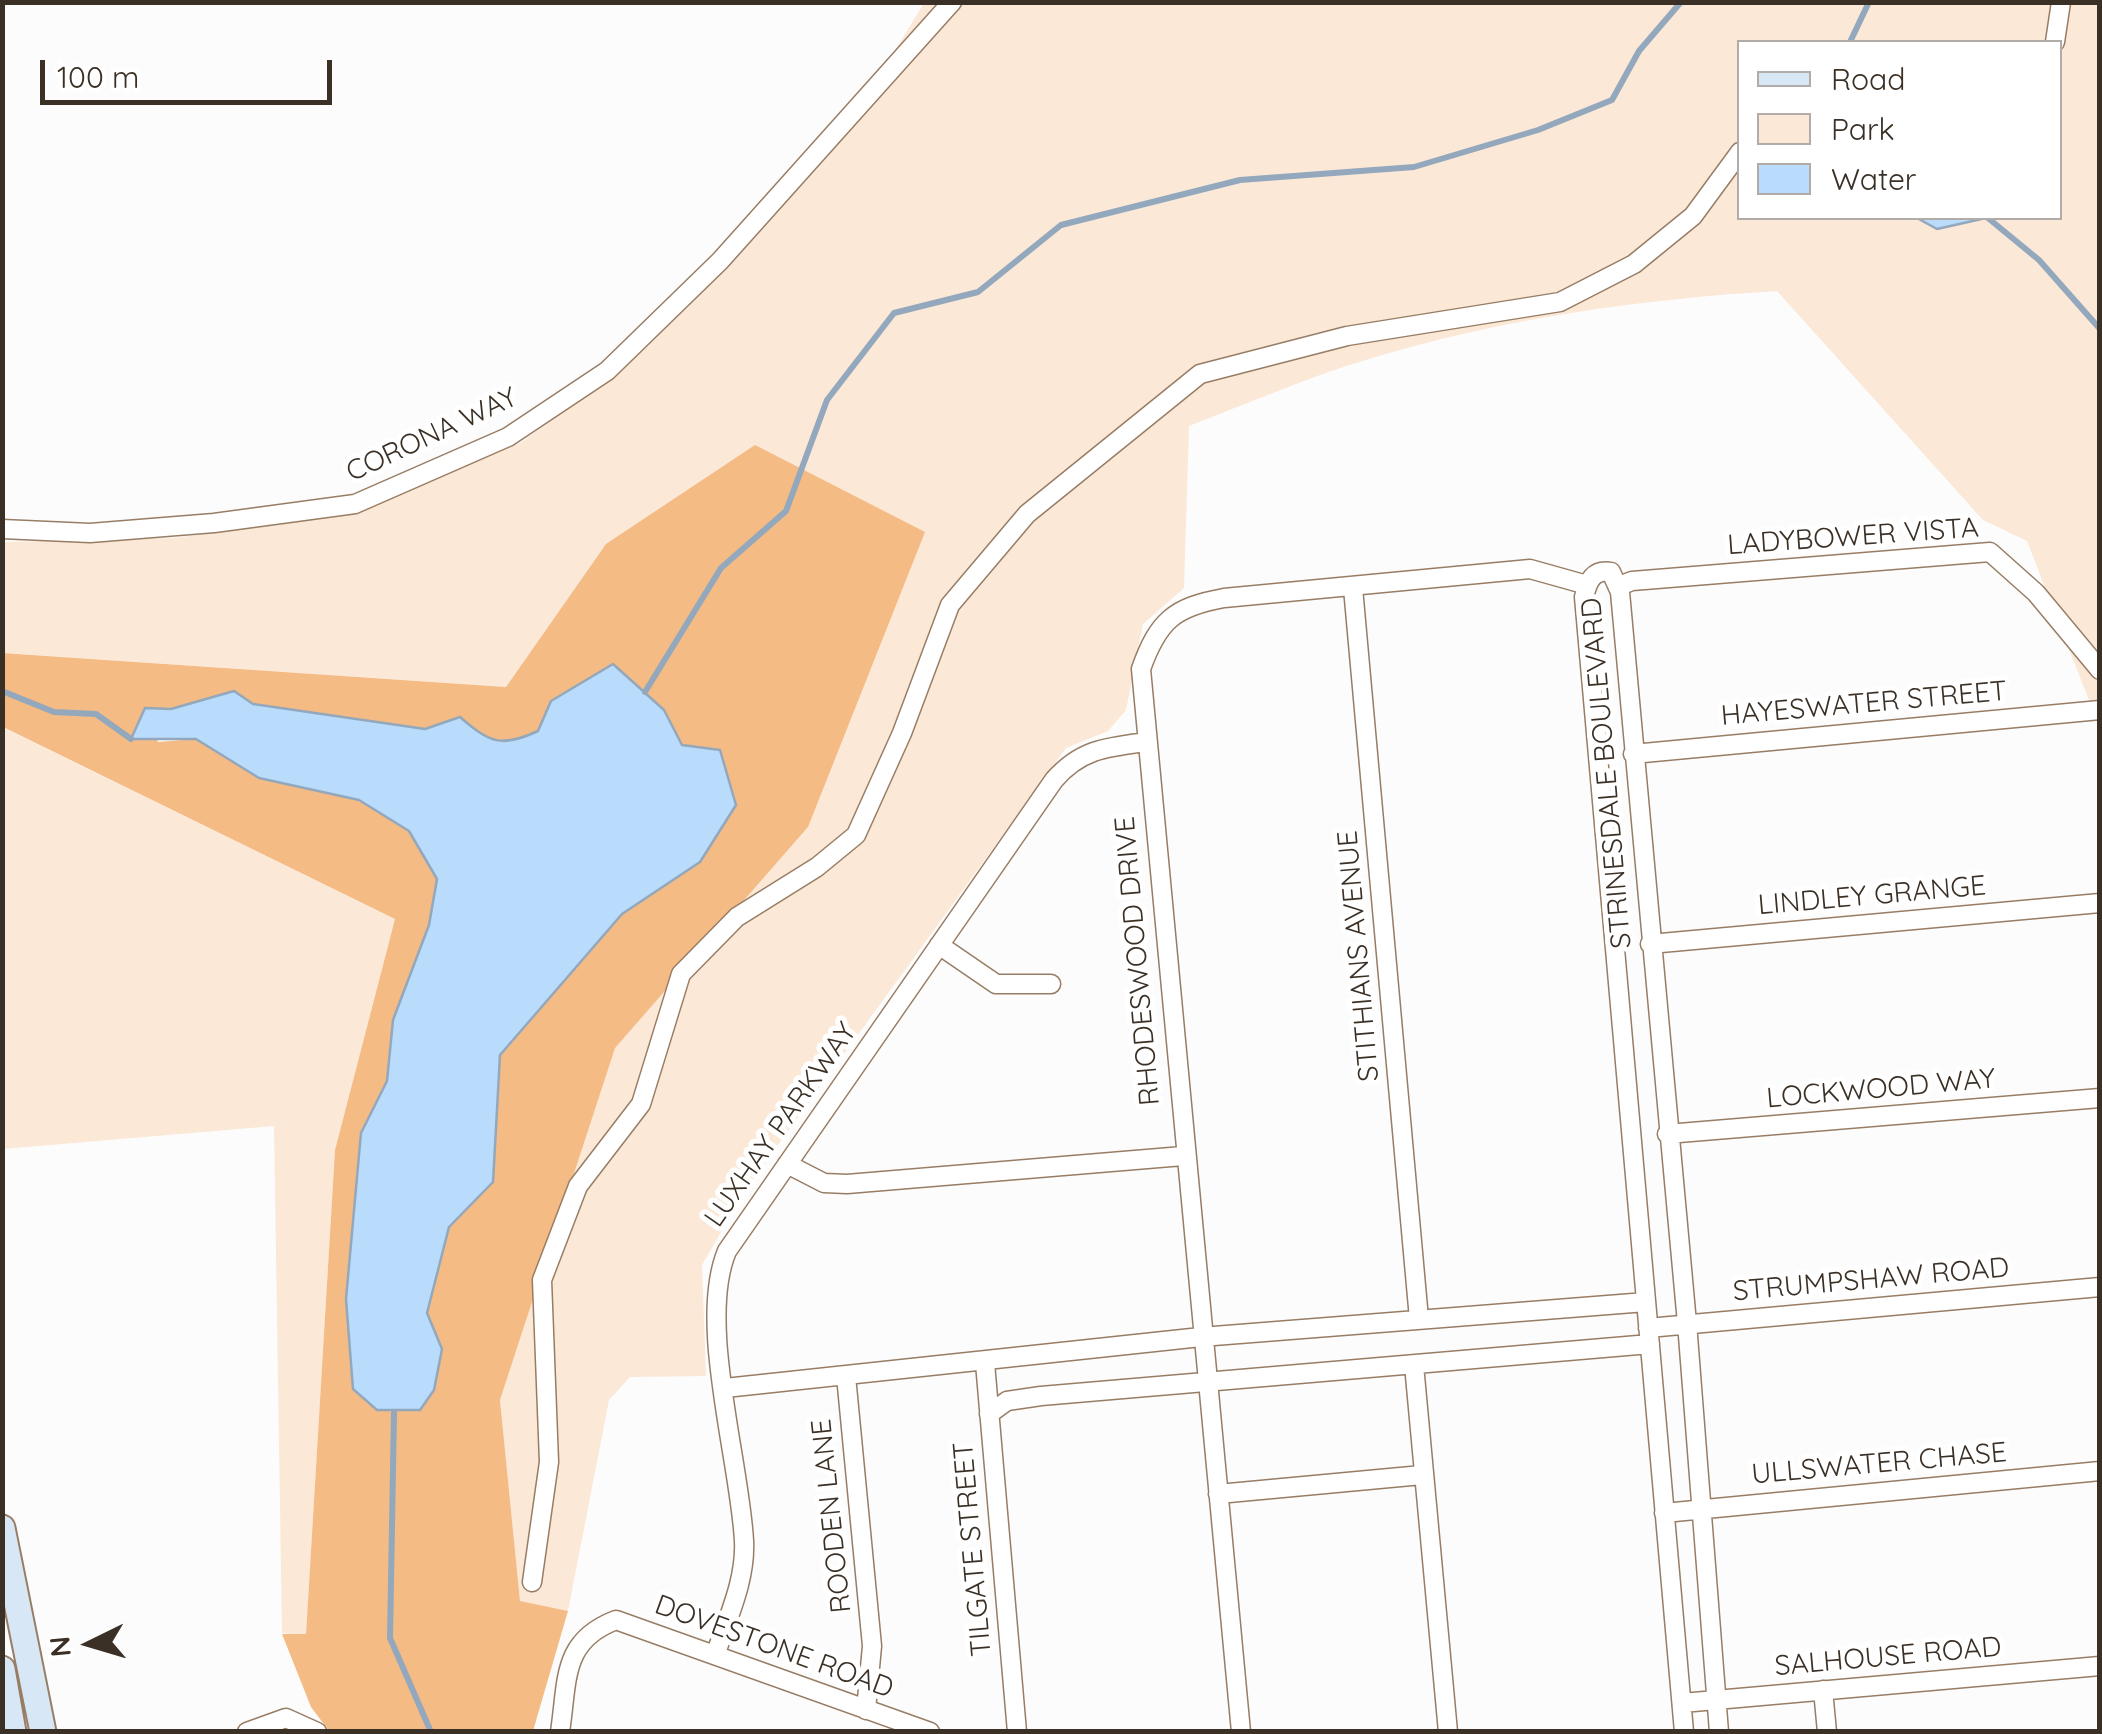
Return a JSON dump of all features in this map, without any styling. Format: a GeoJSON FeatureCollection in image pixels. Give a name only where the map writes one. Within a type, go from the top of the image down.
{"type":"FeatureCollection","features":[{"type":"Feature","properties":{"kind":"main road"},"geometry":{"type":"LineString","coordinates":[[2,1528],[11,1615],[43,1732]]}},
{"type":"Feature","properties":{"kind":"main road"},"geometry":{"type":"LineString","coordinates":[[2,1669],[12,1732]]}},
{"type":"Feature","properties":{"kind":"street","name":"CORONA WAY"},"geometry":{"type":"LineString","coordinates":[[2,529],[90,533],[214,524],[355,504],[508,436],[607,371],[720,261],[952,2]]}},
{"type":"Feature","properties":{"kind":"street"},"geometry":{"type":"LineString","coordinates":[[2055,40],[2062,2]]}},
{"type":"Feature","properties":{"kind":"street"},"geometry":{"type":"LineString","coordinates":[[532,1582],[549,1462],[542,1280],[578,1186],[640,1104],[681,974],[737,917],[817,867],[856,835],[902,733],[950,605],[976,574],[1052,492],[1200,374],[1346,336],[1560,302],[1634,264],[1692,216],[1737,156]]}},
{"type":"Feature","properties":{"kind":"street","name":"LADYBOWER VISTA"},"geometry":{"type":"LineString","coordinates":[[1619,586],[1632,581],[1990,552],[2036,592],[2100,670]]}},
{"type":"Feature","properties":{"kind":"street","name":"RHODESWOOD DRIVE"},"geometry":{"type":"LineString","coordinates":[[1240,1732],[1142,669],[1152,638],[1174,614],[1194,604],[1224,598],[1530,569],[1587,585]]}},
{"type":"Feature","properties":{"kind":"street","name":"STRINESDALE BOULEVARD"},"geometry":{"type":"LineString","coordinates":[[1684,1732],[1592,706],[1587,585],[1602,570],[1611,572],[1619,586],[1687,1324],[1718,1732]]}},
{"type":"Feature","properties":{"kind":"street","name":"STITHIANS AVENUE"},"geometry":{"type":"LineString","coordinates":[[1353,588],[1419,1319]]}},
{"type":"Feature","properties":{"kind":"street","name":"HAYESWATER STREET"},"geometry":{"type":"LineString","coordinates":[[1633,754],[2100,710]]}},
{"type":"Feature","properties":{"kind":"street","name":"LUXHAY PARKWAY"},"geometry":{"type":"LineString","coordinates":[[716,1653],[739,1587],[744,1544],[715,1293],[726,1251],[1072,759],[1093,749],[1146,742]]}},
{"type":"Feature","properties":{"kind":"street","name":"LINDLEY GRANGE"},"geometry":{"type":"LineString","coordinates":[[1650,944],[2100,903]]}},
{"type":"Feature","properties":{"kind":"street"},"geometry":{"type":"LineString","coordinates":[[940,946],[996,984],[1050,984]]}},
{"type":"Feature","properties":{"kind":"street","name":"LOCKWOOD WAY"},"geometry":{"type":"LineString","coordinates":[[1667,1134],[2100,1098]]}},
{"type":"Feature","properties":{"kind":"street"},"geometry":{"type":"LineString","coordinates":[[788,1164],[824,1183],[847,1184],[1184,1156]]}},
{"type":"Feature","properties":{"kind":"street","name":"STRUMPSHAW ROAD"},"geometry":{"type":"LineString","coordinates":[[989,1414],[1006,1401],[1041,1396],[1414,1364],[1649,1336],[1687,1324],[2100,1287]]}},
{"type":"Feature","properties":{"kind":"street"},"geometry":{"type":"LineString","coordinates":[[725,1388],[1201,1337],[1646,1302]]}},
{"type":"Feature","properties":{"kind":"street","name":"TILGATE STREET"},"geometry":{"type":"LineString","coordinates":[[985,1363],[1017,1732]]}},
{"type":"Feature","properties":{"kind":"street"},"geometry":{"type":"LineString","coordinates":[[1414,1364],[1448,1732]]}},
{"type":"Feature","properties":{"kind":"street","name":"ROODEN LANE"},"geometry":{"type":"LineString","coordinates":[[846,1376],[872,1646],[872,1683],[866,1710]]}},
{"type":"Feature","properties":{"kind":"street","name":"ULLSWATER CHASE"},"geometry":{"type":"LineString","coordinates":[[1664,1512],[2100,1471]]}},
{"type":"Feature","properties":{"kind":"street"},"geometry":{"type":"LineString","coordinates":[[1218,1494],[1422,1475]]}},
{"type":"Feature","properties":{"kind":"street","name":"DOVESTONE ROAD"},"geometry":{"type":"LineString","coordinates":[[560,1732],[572,1652],[593,1629],[616,1620],[930,1732]]}},
{"type":"Feature","properties":{"kind":"street","name":"SALHOUSE ROAD"},"geometry":{"type":"LineString","coordinates":[[1682,1703],[2100,1666]]}},
{"type":"Feature","properties":{"kind":"street"},"geometry":{"type":"LineString","coordinates":[[1824,1690],[1827,1732]]}},
{"type":"Feature","properties":{"kind":"street"},"geometry":{"type":"LineString","coordinates":[[247,1732],[286,1718],[317,1732]]}},
{"type":"Feature","properties":{"kind":"green space"},"geometry":{"type":"Polygon","coordinates":[[[924,3],[2099,3],[2099,726],[2027,541],[1983,520],[1777,291],[1623,305],[1469,333],[1346,366],[1189,426],[1184,588],[1143,624],[1126,710],[1108,731],[1066,748],[746,1189],[702,1265],[706,1376],[630,1377],[609,1400],[568,1611],[520,1602],[500,1400],[615,1047],[808,827],[604,547],[506,687],[3,653],[2,542],[174,538],[357,513],[520,443],[624,368],[876,94],[885,67],[924,3]]]}},
{"type":"Feature","properties":{"kind":"green space"},"geometry":{"type":"Polygon","coordinates":[[[2,727],[395,919],[335,1150],[306,1635],[282,1633],[274,1126],[3,1149],[2,727]]]}},
{"type":"Feature","properties":{"kind":"shaded area"},"geometry":{"type":"Polygon","coordinates":[[[755,445],[925,532],[808,827],[615,1048],[500,1400],[520,1601],[568,1611],[533,1731],[329,1731],[311,1707],[282,1634],[306,1634],[335,1150],[395,919],[3,727],[2,653],[506,687],[606,544],[755,445]],[[613,664],[551,700],[538,731],[505,741],[488,738],[459,717],[425,729],[252,704],[234,691],[171,709],[145,708],[158,742],[196,739],[259,778],[359,800],[409,831],[437,879],[429,925],[393,1020],[387,1081],[361,1133],[353,1389],[442,1350],[427,1313],[449,1227],[493,1181],[500,1056],[622,914],[700,862],[682,745],[664,710],[613,664]]]}},
{"type":"Feature","properties":{"kind":"water"},"geometry":{"type":"Polygon","coordinates":[[[1921,220],[1977,220],[1937,229],[1921,220]]]}},
{"type":"Feature","properties":{"kind":"water"},"geometry":{"type":"Polygon","coordinates":[[[613,664],[664,710],[682,745],[720,750],[736,805],[700,862],[622,914],[500,1055],[493,1182],[449,1227],[427,1313],[442,1349],[434,1390],[420,1410],[377,1410],[353,1389],[346,1299],[361,1133],[387,1081],[393,1020],[429,925],[437,879],[409,831],[359,800],[259,778],[196,739],[131,739],[145,708],[171,709],[234,691],[253,704],[425,729],[460,717],[488,737],[514,740],[538,731],[551,701],[613,664]]]}},
{"type":"Feature","properties":{"kind":"waterway"},"geometry":{"type":"LineString","coordinates":[[645,692],[721,568],[786,511],[827,400],[894,313],[978,292],[1061,225],[1240,180],[1414,167],[1538,130],[1612,100],[1639,51],[1681,2]]}},
{"type":"Feature","properties":{"kind":"waterway"},"geometry":{"type":"LineString","coordinates":[[1851,40],[1869,2]]}},
{"type":"Feature","properties":{"kind":"waterway"},"geometry":{"type":"LineString","coordinates":[[1990,220],[2039,260],[2100,329]]}},
{"type":"Feature","properties":{"kind":"waterway"},"geometry":{"type":"LineString","coordinates":[[2,691],[54,712],[96,714],[131,739]]}},
{"type":"Feature","properties":{"kind":"waterway"},"geometry":{"type":"LineString","coordinates":[[394,1413],[390,1638],[431,1732]]}}]}
